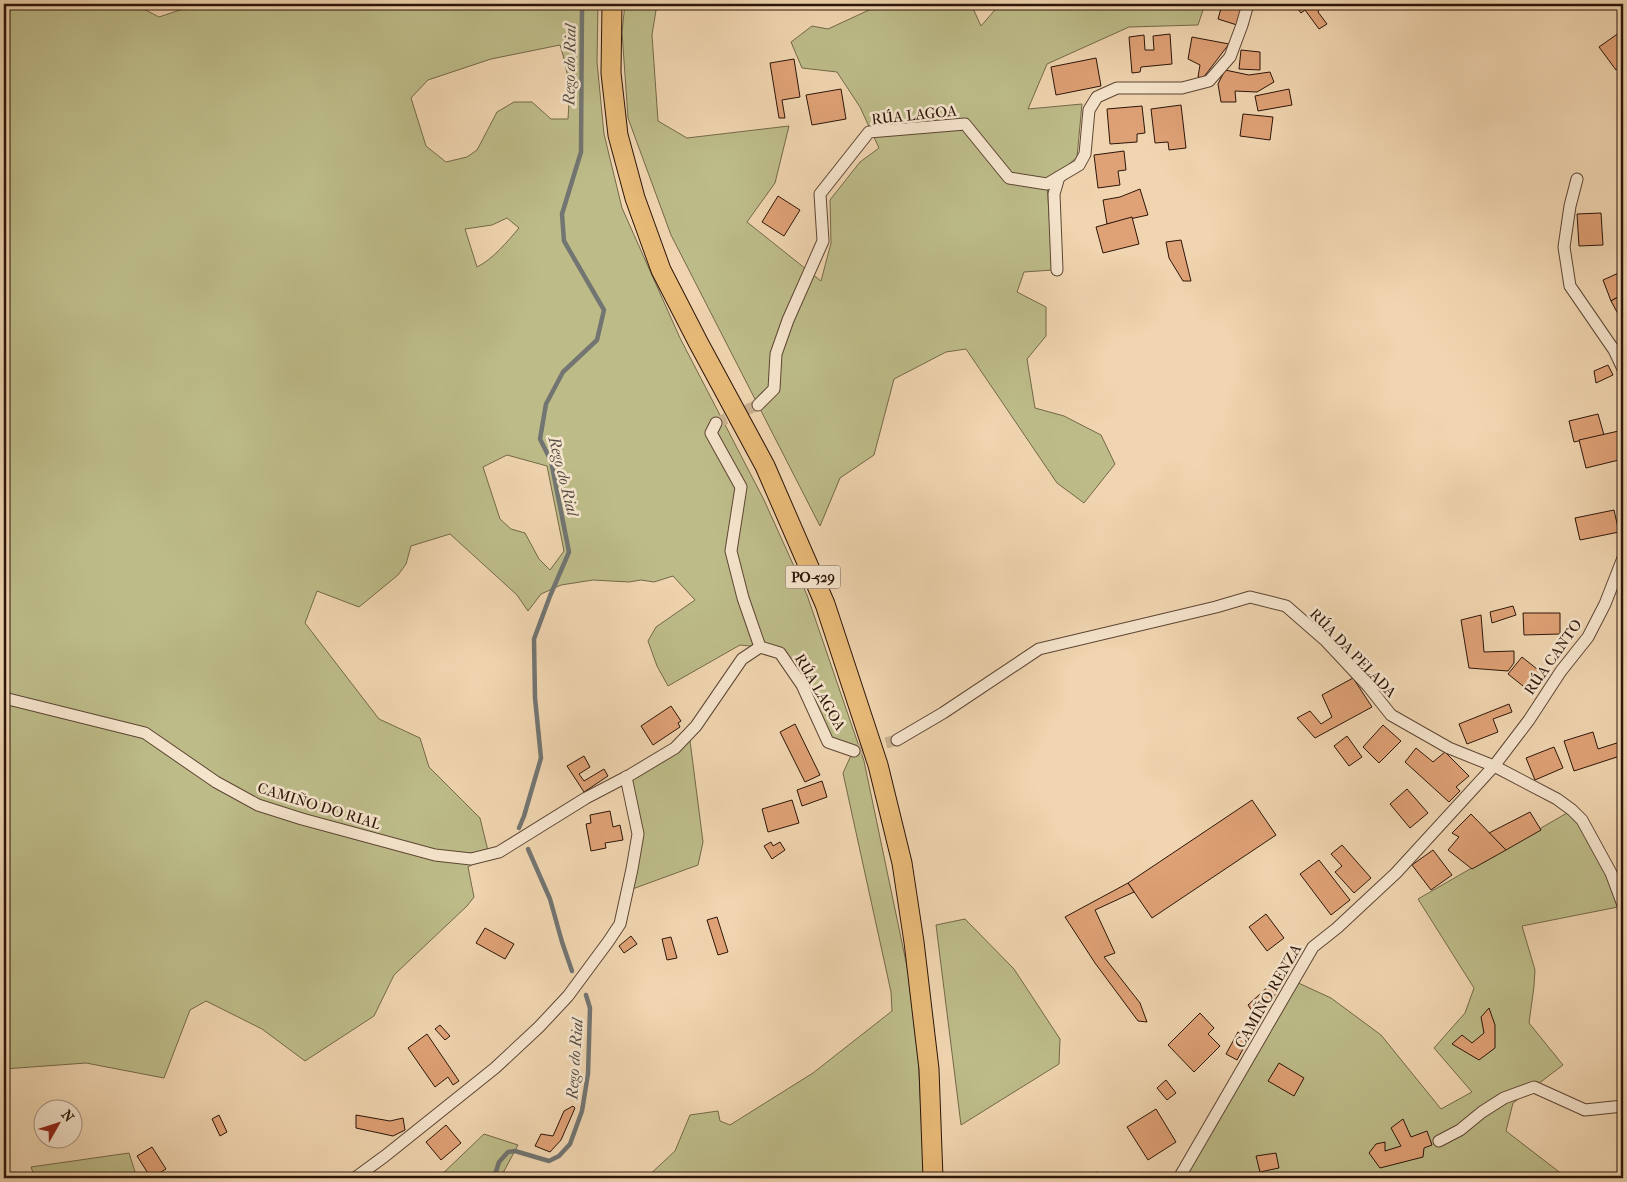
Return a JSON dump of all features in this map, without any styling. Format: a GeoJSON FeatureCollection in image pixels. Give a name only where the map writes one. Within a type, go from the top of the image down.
{"type":"FeatureCollection","features":[{"type":"Feature","properties":{"kind":"main road","name":"PO-529"},"geometry":{"type":"LineString","coordinates":[[612,4],[610,73],[618,135],[634,198],[661,270],[765,466],[825,604],[878,765],[902,863],[914,942],[929,1069],[933,1178]]}},
{"type":"Feature","properties":{"kind":"street","name":"RÚA LAGOA"},"geometry":{"type":"LineString","coordinates":[[758,405],[774,389],[776,354],[788,320],[823,241],[820,194],[869,132],[965,124],[1009,178],[1047,184],[1079,164],[1085,154],[1089,110],[1097,98],[1117,88],[1182,88],[1209,81],[1230,57],[1248,4]]}},
{"type":"Feature","properties":{"kind":"street"},"geometry":{"type":"LineString","coordinates":[[1057,270],[1054,194],[1059,177]]}},
{"type":"Feature","properties":{"kind":"street"},"geometry":{"type":"LineString","coordinates":[[1577,179],[1570,206],[1564,247],[1570,286],[1614,350],[1623,369]]}},
{"type":"Feature","properties":{"kind":"street"},"geometry":{"type":"LineString","coordinates":[[716,423],[712,432],[741,487],[731,551],[742,598],[760,647]]}},
{"type":"Feature","properties":{"kind":"street","name":"RÚA CANTO"},"geometry":{"type":"LineString","coordinates":[[1494,766],[1529,720],[1561,671],[1588,637],[1605,604],[1623,558]]}},
{"type":"Feature","properties":{"kind":"street","name":"RÚA DA PELADA"},"geometry":{"type":"LineString","coordinates":[[897,740],[942,713],[1039,649],[1216,607],[1250,597],[1286,606],[1324,640],[1368,686],[1391,715],[1449,748],[1494,766],[1557,799],[1572,810],[1582,820],[1611,873],[1623,905]]}},
{"type":"Feature","properties":{"kind":"street","name":"RÚA LAGOA"},"geometry":{"type":"LineString","coordinates":[[760,647],[780,654],[802,685],[828,742],[854,751]]}},
{"type":"Feature","properties":{"kind":"street","name":"CAMIÑO DO RIAL"},"geometry":{"type":"LineString","coordinates":[[4,698],[146,733],[216,782],[258,805],[434,855],[471,858],[499,852],[586,798],[675,748],[696,726],[742,658],[760,647]]}},
{"type":"Feature","properties":{"kind":"street","name":"CAMIÑO RENZA"},"geometry":{"type":"LineString","coordinates":[[1179,1178],[1313,947],[1337,928],[1396,873],[1494,766]]}},
{"type":"Feature","properties":{"kind":"street"},"geometry":{"type":"LineString","coordinates":[[356,1178],[386,1156],[480,1079],[539,1027],[568,996],[608,942],[620,924],[638,834],[626,777]]}},
{"type":"Feature","properties":{"kind":"street"},"geometry":{"type":"LineString","coordinates":[[1439,1141],[1460,1130],[1482,1112],[1504,1098],[1534,1087],[1585,1110],[1623,1106]]}},
{"type":"Feature","properties":{"kind":"shaded area"},"geometry":{"type":"Polygon","coordinates":[[[4,4],[134,4],[159,17],[198,4],[598,4],[597,62],[604,134],[622,208],[680,338],[764,500],[807,595],[864,761],[910,981],[918,1052],[924,1178],[646,1178],[675,1151],[690,1115],[718,1111],[720,1121],[730,1125],[813,1073],[892,1011],[891,992],[843,773],[853,751],[828,742],[780,653],[760,647],[740,645],[668,686],[657,666],[648,641],[656,627],[695,600],[673,576],[654,582],[641,580],[629,582],[593,580],[561,585],[541,594],[528,611],[517,595],[450,534],[411,546],[406,564],[398,575],[359,607],[317,591],[305,623],[379,719],[420,738],[429,767],[480,818],[489,855],[468,867],[474,897],[467,906],[394,975],[374,1016],[305,1061],[262,1029],[206,1001],[190,1010],[164,1078],[86,1063],[4,1069],[4,4]],[[560,45],[491,59],[428,80],[411,98],[426,146],[446,162],[467,157],[477,150],[497,112],[514,102],[532,102],[551,119],[568,119],[568,82],[560,45]],[[507,218],[492,225],[465,229],[477,267],[494,255],[519,228],[507,218]],[[507,455],[483,467],[500,519],[511,529],[525,533],[539,559],[550,570],[564,551],[547,466],[507,455]]]}},
{"type":"Feature","properties":{"kind":"shaded area"},"geometry":{"type":"Polygon","coordinates":[[[625,4],[657,4],[652,35],[658,121],[687,138],[789,126],[775,183],[747,222],[821,281],[831,243],[830,200],[860,162],[879,148],[860,107],[837,72],[802,68],[791,42],[812,26],[828,29],[882,4],[971,4],[981,26],[1000,4],[1205,4],[1198,25],[1129,27],[1047,64],[1028,109],[1082,104],[1077,157],[1047,184],[1053,270],[1024,272],[1017,292],[1046,307],[1046,336],[1027,359],[1035,408],[1064,416],[1101,435],[1115,464],[1084,503],[1057,483],[966,349],[946,352],[894,379],[874,455],[840,478],[820,526],[671,235],[628,118],[622,32],[625,4]]]}},
{"type":"Feature","properties":{"kind":"shaded area"},"geometry":{"type":"Polygon","coordinates":[[[689,733],[703,842],[698,865],[627,891],[638,834],[626,777],[689,733]]]}},
{"type":"Feature","properties":{"kind":"shaded area"},"geometry":{"type":"Polygon","coordinates":[[[1567,813],[1582,820],[1623,906],[1522,926],[1535,970],[1529,1023],[1563,1065],[1513,1103],[1506,1131],[1567,1178],[1179,1178],[1294,981],[1331,998],[1381,1035],[1441,1109],[1472,1092],[1434,1048],[1465,1013],[1474,988],[1418,899],[1567,813]]]}},
{"type":"Feature","properties":{"kind":"shaded area"},"geometry":{"type":"Polygon","coordinates":[[[965,919],[1014,969],[1060,1039],[1059,1064],[961,1125],[936,925],[965,919]]]}},
{"type":"Feature","properties":{"kind":"shaded area"},"geometry":{"type":"Polygon","coordinates":[[[484,1134],[518,1145],[502,1178],[438,1178],[484,1134]]]}},
{"type":"Feature","properties":{"kind":"shaded area"},"geometry":{"type":"Polygon","coordinates":[[[129,1153],[137,1178],[35,1178],[31,1167],[129,1153]]]}},
{"type":"Feature","properties":{"kind":"building"},"geometry":{"type":"Polygon","coordinates":[[[1217,4],[1243,4],[1241,10],[1217,4]]]}},
{"type":"Feature","properties":{"kind":"building"},"geometry":{"type":"Polygon","coordinates":[[[1294,4],[1317,4],[1320,8],[1318,12],[1327,24],[1319,29],[1305,10],[1301,13],[1294,4]]]}},
{"type":"Feature","properties":{"kind":"building"},"geometry":{"type":"Polygon","coordinates":[[[1222,5],[1241,10],[1237,25],[1218,19],[1222,5]]]}},
{"type":"Feature","properties":{"kind":"building"},"geometry":{"type":"Polygon","coordinates":[[[1623,30],[1623,44],[1617,48],[1623,57],[1623,65],[1616,70],[1599,47],[1623,30]]]}},
{"type":"Feature","properties":{"kind":"building"},"geometry":{"type":"Polygon","coordinates":[[[1170,34],[1172,64],[1141,67],[1140,72],[1132,73],[1129,37],[1144,35],[1145,50],[1154,50],[1153,36],[1170,34]]]}},
{"type":"Feature","properties":{"kind":"building"},"geometry":{"type":"Polygon","coordinates":[[[1192,37],[1229,44],[1203,78],[1198,77],[1200,65],[1188,59],[1192,37]]]}},
{"type":"Feature","properties":{"kind":"building"},"geometry":{"type":"Polygon","coordinates":[[[1241,50],[1260,52],[1260,70],[1239,69],[1241,50]]]}},
{"type":"Feature","properties":{"kind":"building"},"geometry":{"type":"Polygon","coordinates":[[[1096,58],[1101,86],[1056,95],[1051,67],[1096,58]]]}},
{"type":"Feature","properties":{"kind":"building"},"geometry":{"type":"Polygon","coordinates":[[[794,59],[800,97],[782,100],[785,118],[779,118],[770,63],[794,59]]]}},
{"type":"Feature","properties":{"kind":"building"},"geometry":{"type":"Polygon","coordinates":[[[1225,70],[1249,75],[1270,72],[1274,82],[1257,92],[1235,91],[1236,102],[1221,102],[1218,84],[1225,70]]]}},
{"type":"Feature","properties":{"kind":"building"},"geometry":{"type":"Polygon","coordinates":[[[841,89],[846,119],[812,125],[806,95],[841,89]]]}},
{"type":"Feature","properties":{"kind":"building"},"geometry":{"type":"Polygon","coordinates":[[[1289,89],[1292,105],[1258,111],[1255,96],[1289,89]]]}},
{"type":"Feature","properties":{"kind":"building"},"geometry":{"type":"Polygon","coordinates":[[[1181,105],[1186,148],[1169,150],[1168,142],[1155,143],[1151,109],[1181,105]]]}},
{"type":"Feature","properties":{"kind":"building"},"geometry":{"type":"Polygon","coordinates":[[[1142,106],[1145,133],[1137,134],[1137,142],[1110,144],[1107,109],[1142,106]]]}},
{"type":"Feature","properties":{"kind":"building"},"geometry":{"type":"Polygon","coordinates":[[[1243,114],[1273,117],[1270,140],[1240,136],[1243,114]]]}},
{"type":"Feature","properties":{"kind":"building"},"geometry":{"type":"Polygon","coordinates":[[[1124,151],[1126,170],[1118,171],[1120,185],[1098,188],[1094,155],[1124,151]]]}},
{"type":"Feature","properties":{"kind":"building"},"geometry":{"type":"Polygon","coordinates":[[[1140,189],[1148,215],[1107,224],[1103,200],[1120,197],[1140,189]]]}},
{"type":"Feature","properties":{"kind":"building"},"geometry":{"type":"Polygon","coordinates":[[[778,196],[800,210],[784,236],[762,222],[778,196]]]}},
{"type":"Feature","properties":{"kind":"building"},"geometry":{"type":"Polygon","coordinates":[[[1601,213],[1603,245],[1579,246],[1577,214],[1601,213]]]}},
{"type":"Feature","properties":{"kind":"building"},"geometry":{"type":"Polygon","coordinates":[[[1132,217],[1139,244],[1103,253],[1096,227],[1132,217]]]}},
{"type":"Feature","properties":{"kind":"building"},"geometry":{"type":"Polygon","coordinates":[[[1181,240],[1191,281],[1183,281],[1169,258],[1166,242],[1181,240]]]}},
{"type":"Feature","properties":{"kind":"building"},"geometry":{"type":"Polygon","coordinates":[[[1623,271],[1623,294],[1611,301],[1603,280],[1623,271]]]}},
{"type":"Feature","properties":{"kind":"building"},"geometry":{"type":"Polygon","coordinates":[[[1623,294],[1623,323],[1611,301],[1623,294]]]}},
{"type":"Feature","properties":{"kind":"building"},"geometry":{"type":"Polygon","coordinates":[[[1608,365],[1613,375],[1596,383],[1594,371],[1608,365]]]}},
{"type":"Feature","properties":{"kind":"building"},"geometry":{"type":"Polygon","coordinates":[[[1598,414],[1604,435],[1574,442],[1569,421],[1598,414]]]}},
{"type":"Feature","properties":{"kind":"building"},"geometry":{"type":"Polygon","coordinates":[[[1623,430],[1623,459],[1586,468],[1579,440],[1623,430]]]}},
{"type":"Feature","properties":{"kind":"building"},"geometry":{"type":"Polygon","coordinates":[[[1614,510],[1619,532],[1580,540],[1575,518],[1614,510]]]}},
{"type":"Feature","properties":{"kind":"building"},"geometry":{"type":"Polygon","coordinates":[[[1513,606],[1516,615],[1492,623],[1490,612],[1513,606]]]}},
{"type":"Feature","properties":{"kind":"building"},"geometry":{"type":"Polygon","coordinates":[[[1523,613],[1560,613],[1560,634],[1524,635],[1523,613]]]}},
{"type":"Feature","properties":{"kind":"building"},"geometry":{"type":"Polygon","coordinates":[[[1481,615],[1484,652],[1514,651],[1514,663],[1508,671],[1469,668],[1461,620],[1481,615]]]}},
{"type":"Feature","properties":{"kind":"building"},"geometry":{"type":"Polygon","coordinates":[[[1522,657],[1542,673],[1528,690],[1508,674],[1522,657]]]}},
{"type":"Feature","properties":{"kind":"building"},"geometry":{"type":"Polygon","coordinates":[[[1353,678],[1372,707],[1315,738],[1297,718],[1310,711],[1321,724],[1332,717],[1322,695],[1353,678]]]}},
{"type":"Feature","properties":{"kind":"building"},"geometry":{"type":"Polygon","coordinates":[[[1509,704],[1512,712],[1493,719],[1498,732],[1467,744],[1459,724],[1509,704]]]}},
{"type":"Feature","properties":{"kind":"building"},"geometry":{"type":"Polygon","coordinates":[[[671,706],[681,721],[678,723],[680,727],[653,745],[641,726],[671,706]]]}},
{"type":"Feature","properties":{"kind":"building"},"geometry":{"type":"Polygon","coordinates":[[[795,724],[820,775],[805,782],[780,732],[795,724]]]}},
{"type":"Feature","properties":{"kind":"building"},"geometry":{"type":"Polygon","coordinates":[[[1383,725],[1401,741],[1379,763],[1363,747],[1383,725]]]}},
{"type":"Feature","properties":{"kind":"building"},"geometry":{"type":"Polygon","coordinates":[[[1593,732],[1598,749],[1623,741],[1623,755],[1574,771],[1564,741],[1593,732]]]}},
{"type":"Feature","properties":{"kind":"building"},"geometry":{"type":"Polygon","coordinates":[[[1347,736],[1362,757],[1349,766],[1334,746],[1347,736]]]}},
{"type":"Feature","properties":{"kind":"building"},"geometry":{"type":"Polygon","coordinates":[[[1554,747],[1563,768],[1535,780],[1526,758],[1554,747]]]}},
{"type":"Feature","properties":{"kind":"building"},"geometry":{"type":"Polygon","coordinates":[[[1416,748],[1433,762],[1445,752],[1469,776],[1456,787],[1460,791],[1449,802],[1405,762],[1416,748]]]}},
{"type":"Feature","properties":{"kind":"building"},"geometry":{"type":"Polygon","coordinates":[[[584,756],[590,767],[579,774],[584,781],[604,769],[608,776],[584,792],[567,766],[584,756]]]}},
{"type":"Feature","properties":{"kind":"building"},"geometry":{"type":"Polygon","coordinates":[[[822,781],[827,797],[802,806],[797,790],[822,781]]]}},
{"type":"Feature","properties":{"kind":"building"},"geometry":{"type":"Polygon","coordinates":[[[1407,789],[1428,813],[1410,828],[1390,804],[1407,789]]]}},
{"type":"Feature","properties":{"kind":"building"},"geometry":{"type":"Polygon","coordinates":[[[792,800],[799,823],[768,832],[762,809],[792,800]]]}},
{"type":"Feature","properties":{"kind":"building"},"geometry":{"type":"Polygon","coordinates":[[[1252,800],[1276,835],[1152,918],[1128,883],[1252,800]]]}},
{"type":"Feature","properties":{"kind":"building"},"geometry":{"type":"Polygon","coordinates":[[[610,811],[613,827],[620,825],[623,840],[605,843],[606,848],[591,851],[586,824],[591,823],[590,815],[610,811]]]}},
{"type":"Feature","properties":{"kind":"building"},"geometry":{"type":"Polygon","coordinates":[[[1530,812],[1541,830],[1506,850],[1489,833],[1530,812]]]}},
{"type":"Feature","properties":{"kind":"building"},"geometry":{"type":"Polygon","coordinates":[[[1471,814],[1506,850],[1472,869],[1448,850],[1459,837],[1452,833],[1471,814]]]}},
{"type":"Feature","properties":{"kind":"building"},"geometry":{"type":"Polygon","coordinates":[[[771,842],[773,846],[780,842],[785,850],[772,859],[764,846],[771,842]]]}},
{"type":"Feature","properties":{"kind":"building"},"geometry":{"type":"Polygon","coordinates":[[[1342,845],[1371,878],[1354,893],[1335,872],[1342,866],[1331,854],[1342,845]]]}},
{"type":"Feature","properties":{"kind":"building"},"geometry":{"type":"Polygon","coordinates":[[[1433,850],[1452,875],[1431,890],[1412,865],[1433,850]]]}},
{"type":"Feature","properties":{"kind":"building"},"geometry":{"type":"Polygon","coordinates":[[[1319,860],[1350,900],[1331,915],[1300,874],[1319,860]]]}},
{"type":"Feature","properties":{"kind":"building"},"geometry":{"type":"Polygon","coordinates":[[[1128,883],[1134,892],[1095,910],[1115,953],[1104,957],[1140,1003],[1147,1022],[1138,1021],[1095,963],[1065,917],[1128,883]]]}},
{"type":"Feature","properties":{"kind":"building"},"geometry":{"type":"Polygon","coordinates":[[[1266,914],[1284,938],[1267,951],[1249,927],[1266,914]]]}},
{"type":"Feature","properties":{"kind":"building"},"geometry":{"type":"Polygon","coordinates":[[[717,917],[728,952],[718,955],[707,920],[717,917]]]}},
{"type":"Feature","properties":{"kind":"building"},"geometry":{"type":"Polygon","coordinates":[[[485,928],[514,944],[505,959],[476,943],[485,928]]]}},
{"type":"Feature","properties":{"kind":"building"},"geometry":{"type":"Polygon","coordinates":[[[631,936],[637,944],[624,953],[619,946],[631,936]]]}},
{"type":"Feature","properties":{"kind":"building"},"geometry":{"type":"Polygon","coordinates":[[[671,937],[677,958],[667,960],[662,939],[671,937]]]}},
{"type":"Feature","properties":{"kind":"building"},"geometry":{"type":"Polygon","coordinates":[[[1272,983],[1278,990],[1258,1020],[1248,1005],[1272,983]]]}},
{"type":"Feature","properties":{"kind":"building"},"geometry":{"type":"Polygon","coordinates":[[[1489,1008],[1495,1025],[1495,1048],[1479,1060],[1452,1044],[1462,1035],[1472,1043],[1484,1033],[1481,1017],[1489,1008]]]}},
{"type":"Feature","properties":{"kind":"building"},"geometry":{"type":"Polygon","coordinates":[[[1200,1013],[1214,1028],[1208,1034],[1220,1046],[1194,1072],[1168,1045],[1200,1013]]]}},
{"type":"Feature","properties":{"kind":"building"},"geometry":{"type":"Polygon","coordinates":[[[440,1025],[450,1036],[445,1040],[435,1029],[440,1025]]]}},
{"type":"Feature","properties":{"kind":"building"},"geometry":{"type":"Polygon","coordinates":[[[1238,1032],[1249,1038],[1237,1060],[1226,1054],[1238,1032]]]}},
{"type":"Feature","properties":{"kind":"building"},"geometry":{"type":"Polygon","coordinates":[[[427,1034],[459,1081],[453,1085],[448,1077],[435,1087],[408,1048],[427,1034]]]}},
{"type":"Feature","properties":{"kind":"building"},"geometry":{"type":"Polygon","coordinates":[[[1279,1063],[1304,1078],[1294,1096],[1268,1081],[1279,1063]]]}},
{"type":"Feature","properties":{"kind":"building"},"geometry":{"type":"Polygon","coordinates":[[[1166,1080],[1176,1093],[1167,1100],[1157,1088],[1166,1080]]]}},
{"type":"Feature","properties":{"kind":"building"},"geometry":{"type":"Polygon","coordinates":[[[573,1106],[575,1108],[561,1140],[550,1152],[535,1146],[541,1134],[553,1136],[564,1111],[573,1106]]]}},
{"type":"Feature","properties":{"kind":"building"},"geometry":{"type":"Polygon","coordinates":[[[1156,1109],[1176,1142],[1148,1160],[1127,1127],[1156,1109]]]}},
{"type":"Feature","properties":{"kind":"building"},"geometry":{"type":"Polygon","coordinates":[[[219,1115],[227,1132],[220,1136],[212,1119],[219,1115]]]}},
{"type":"Feature","properties":{"kind":"building"},"geometry":{"type":"Polygon","coordinates":[[[356,1115],[390,1121],[403,1118],[405,1130],[393,1136],[356,1128],[356,1115]]]}},
{"type":"Feature","properties":{"kind":"building"},"geometry":{"type":"Polygon","coordinates":[[[1403,1119],[1411,1137],[1427,1131],[1432,1145],[1424,1148],[1423,1157],[1380,1168],[1369,1153],[1376,1144],[1385,1142],[1385,1151],[1401,1146],[1391,1128],[1403,1119]]]}},
{"type":"Feature","properties":{"kind":"building"},"geometry":{"type":"Polygon","coordinates":[[[446,1125],[461,1143],[441,1160],[426,1142],[446,1125]]]}},
{"type":"Feature","properties":{"kind":"building"},"geometry":{"type":"Polygon","coordinates":[[[152,1147],[166,1169],[151,1178],[137,1156],[152,1147]]]}},
{"type":"Feature","properties":{"kind":"building"},"geometry":{"type":"Polygon","coordinates":[[[1276,1153],[1279,1168],[1260,1172],[1256,1156],[1276,1153]]]}},
{"type":"Feature","properties":{"kind":"building"},"geometry":{"type":"Polygon","coordinates":[[[1097,1172],[1104,1178],[1085,1178],[1097,1172]]]}},
{"type":"Feature","properties":{"kind":"waterway","name":"Rego do Rial"},"geometry":{"type":"LineString","coordinates":[[519,828],[541,758],[535,698],[534,639],[569,552],[551,461],[540,439],[546,404],[563,372],[597,340],[604,310],[564,241],[562,214],[581,152],[582,4]]}},
{"type":"Feature","properties":{"kind":"waterway","name":"Rego do Rial"},"geometry":{"type":"LineString","coordinates":[[528,849],[550,899],[572,971]]}},
{"type":"Feature","properties":{"kind":"waterway","name":"Rego do Rial"},"geometry":{"type":"LineString","coordinates":[[494,1178],[499,1162],[508,1152],[515,1151],[549,1161],[559,1156],[570,1144],[582,1111],[588,1074],[590,1008],[586,995]]}},
{"type":"Feature","properties":{"kind":"tunnel"},"geometry":{"type":"LineString","coordinates":[[716,423],[758,405]]}},
{"type":"Feature","properties":{"kind":"tunnel"},"geometry":{"type":"LineString","coordinates":[[854,751],[897,740]]}}]}
